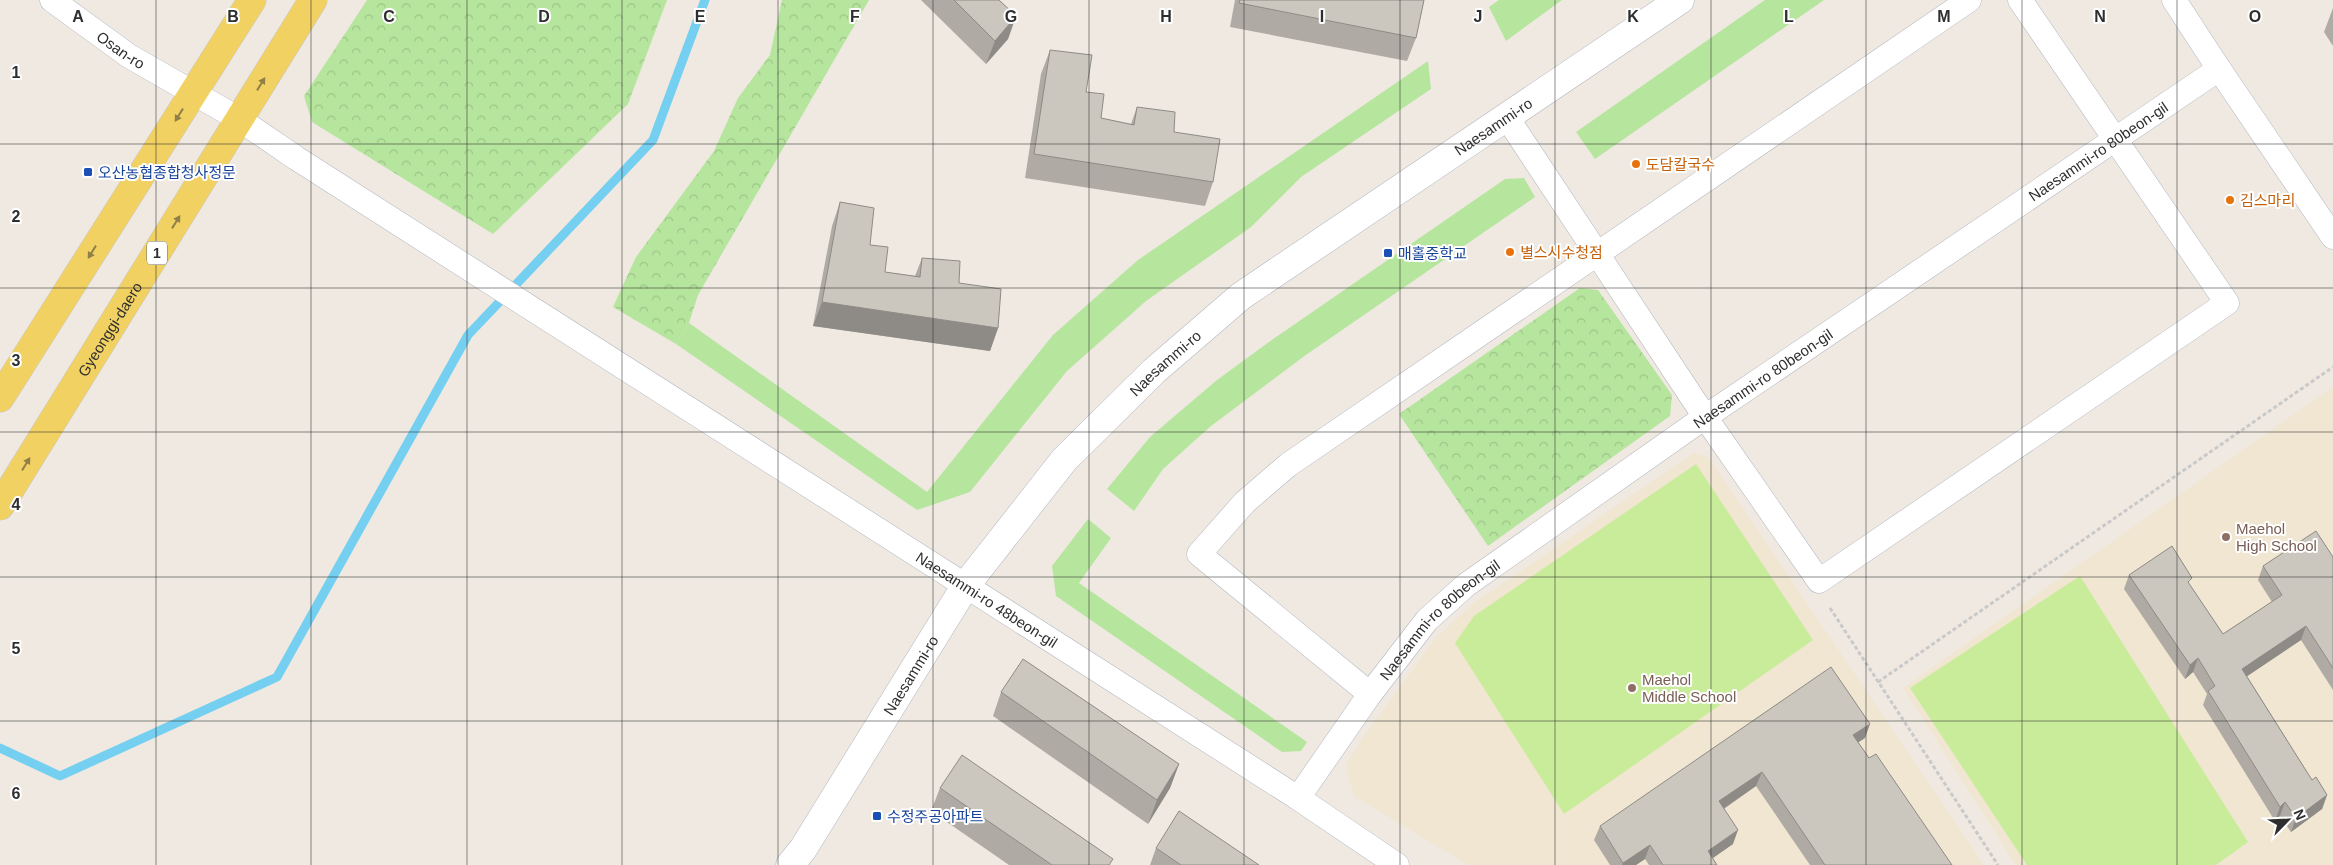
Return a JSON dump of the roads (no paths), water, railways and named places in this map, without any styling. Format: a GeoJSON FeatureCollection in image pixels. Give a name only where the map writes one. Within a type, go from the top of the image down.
{"type":"FeatureCollection","features":[{"type":"Feature","properties":{"kind":"main road"},"geometry":{"type":"LineString","coordinates":[[0,398],[252,0]]}},
{"type":"Feature","properties":{"kind":"main road","name":"Gyeonggi-daero"},"geometry":{"type":"LineString","coordinates":[[0,506],[313,0]]}},
{"type":"Feature","properties":{"kind":"street","name":"Osan-ro"},"geometry":{"type":"LineString","coordinates":[[52,0],[129,56],[239,119],[467,266]]}},
{"type":"Feature","properties":{"kind":"street","name":"Naesammi-ro"},"geometry":{"type":"LineString","coordinates":[[790,865],[803,849],[966,584],[1064,460],[1154,371],[1242,296],[1680,0]]}},
{"type":"Feature","properties":{"kind":"street"},"geometry":{"type":"LineString","coordinates":[[1370,694],[1199,554],[1245,502],[1288,465],[1969,0]]}},
{"type":"Feature","properties":{"kind":"street"},"geometry":{"type":"LineString","coordinates":[[1506,116],[1705,417],[1819,581],[2228,303],[2020,0]]}},
{"type":"Feature","properties":{"kind":"street"},"geometry":{"type":"LineString","coordinates":[[2174,0],[2333,237]]}},
{"type":"Feature","properties":{"kind":"street","name":"Naesammi-ro 80beon-gil"},"geometry":{"type":"LineString","coordinates":[[1298,798],[1370,694],[1427,620],[1466,585],[1705,417],[2219,69]]}},
{"type":"Feature","properties":{"kind":"street","name":"Naesammi-ro 48beon-gil"},"geometry":{"type":"LineString","coordinates":[[467,266],[966,584],[1298,798],[1397,865]]}},
{"type":"Feature","properties":{"kind":"waterway"},"geometry":{"type":"LineString","coordinates":[[0,748],[60,776],[277,677],[468,335],[653,140],[705,0]]}},
{"type":"Feature","properties":{"kind":"place","name":"도담칼국수"},"geometry":{"type":"Point","coordinates":[1636,164]}},
{"type":"Feature","properties":{"kind":"place","name":"오산농협종합청사정문"},"geometry":{"type":"Point","coordinates":[88,172]}},
{"type":"Feature","properties":{"kind":"place","name":"김스마리"},"geometry":{"type":"Point","coordinates":[2230,200]}},
{"type":"Feature","properties":{"kind":"place","name":"별스시수청점"},"geometry":{"type":"Point","coordinates":[1510,252]}},
{"type":"Feature","properties":{"kind":"place","name":"매홀중학교"},"geometry":{"type":"Point","coordinates":[1388,253]}},
{"type":"Feature","properties":{"kind":"place","name":"Maehol High School"},"geometry":{"type":"Point","coordinates":[2226,537]}},
{"type":"Feature","properties":{"kind":"place","name":"Maehol Middle School"},"geometry":{"type":"Point","coordinates":[1632,688]}},
{"type":"Feature","properties":{"kind":"place","name":"수정주공아파트"},"geometry":{"type":"Point","coordinates":[877,816]}}]}
